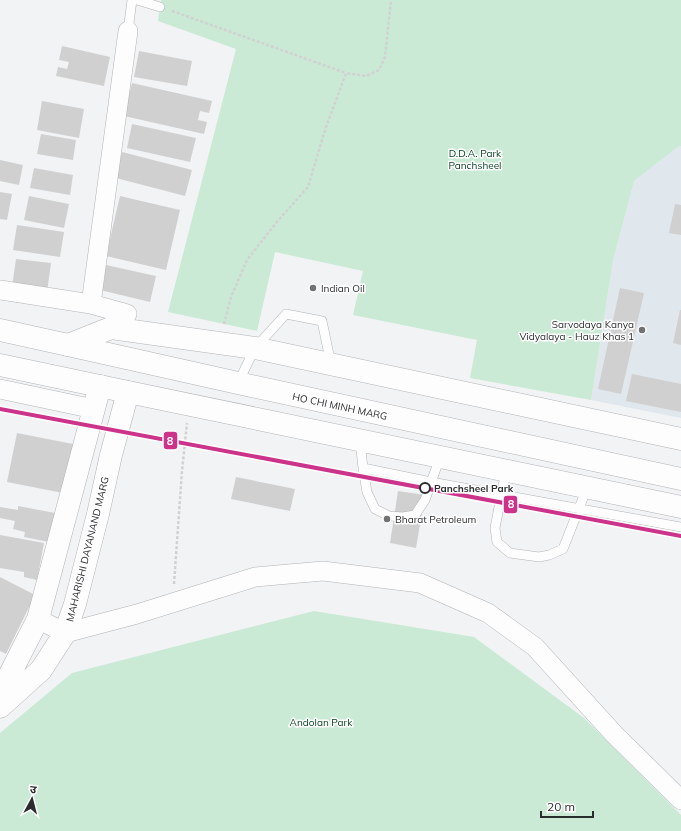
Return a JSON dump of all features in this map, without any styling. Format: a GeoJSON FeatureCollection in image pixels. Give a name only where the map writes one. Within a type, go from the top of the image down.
{"type":"FeatureCollection","features":[{"type":"Feature","properties":{"kind":"main road"},"geometry":{"type":"LineString","coordinates":[[68,344],[111,328],[255,348],[681,439]]}},
{"type":"Feature","properties":{"kind":"main road","name":"HO CHI MINH MARG"},"geometry":{"type":"LineString","coordinates":[[0,330],[681,479]]}},
{"type":"Feature","properties":{"kind":"main road"},"geometry":{"type":"LineString","coordinates":[[0,365],[681,507]]}},
{"type":"Feature","properties":{"kind":"main road"},"geometry":{"type":"LineString","coordinates":[[0,683],[9,676],[38,620],[100,386]]}},
{"type":"Feature","properties":{"kind":"main road","name":"MAHARISHI DAYANAND MARG"},"geometry":{"type":"LineString","coordinates":[[0,707],[41,670],[65,633],[75,604],[98,514],[111,455],[128,392]]}},
{"type":"Feature","properties":{"kind":"main road"},"geometry":{"type":"LineString","coordinates":[[84,447],[111,455]]}},
{"type":"Feature","properties":{"kind":"main road"},"geometry":{"type":"LineString","coordinates":[[68,506],[98,514]]}},
{"type":"Feature","properties":{"kind":"street"},"geometry":{"type":"LineString","coordinates":[[91,304],[128,31]]}},
{"type":"Feature","properties":{"kind":"street"},"geometry":{"type":"LineString","coordinates":[[0,290],[91,304],[127,314]]}},
{"type":"Feature","properties":{"kind":"street"},"geometry":{"type":"LineString","coordinates":[[0,389],[94,409]]}},
{"type":"Feature","properties":{"kind":"street"},"geometry":{"type":"LineString","coordinates":[[38,620],[65,633],[138,614],[255,577],[323,571],[420,583],[488,613],[535,647],[614,734],[681,800]]}},
{"type":"Feature","properties":{"kind":"lane"},"geometry":{"type":"LineString","coordinates":[[128,31],[132,0]]}},
{"type":"Feature","properties":{"kind":"lane"},"geometry":{"type":"LineString","coordinates":[[137,0],[160,7]]}},
{"type":"Feature","properties":{"kind":"lane"},"geometry":{"type":"LineString","coordinates":[[238,383],[255,348],[286,314],[322,321],[331,364]]}},
{"type":"Feature","properties":{"kind":"lane"},"geometry":{"type":"LineString","coordinates":[[360,441],[362,468],[367,492],[375,509],[389,516],[403,517],[415,515],[425,500],[440,457]]}},
{"type":"Feature","properties":{"kind":"lane"},"geometry":{"type":"LineString","coordinates":[[362,468],[431,482],[681,527]]}},
{"type":"Feature","properties":{"kind":"lane"},"geometry":{"type":"LineString","coordinates":[[506,471],[495,528],[497,542],[510,553],[539,557],[549,555],[563,549],[587,488]]}},
{"type":"Feature","properties":{"kind":"path"},"geometry":{"type":"LineString","coordinates":[[160,7],[346,73],[366,76],[379,70],[385,57],[391,0]]}},
{"type":"Feature","properties":{"kind":"path"},"geometry":{"type":"LineString","coordinates":[[223,328],[231,297],[246,260],[308,187],[324,130],[346,73]]}},
{"type":"Feature","properties":{"kind":"path"},"geometry":{"type":"LineString","coordinates":[[173,602],[182,471],[189,405]]}},
{"type":"Feature","properties":{"kind":"shaded area","name":"Sarvodaya Kanya Vidyalaya - Hauz Khas 1"},"geometry":{"type":"Polygon","coordinates":[[[681,146],[681,418],[591,400],[613,261],[634,181],[681,146]]]}},
{"type":"Feature","properties":{"kind":"green space","name":"D.D.A. Park Panchsheel"},"geometry":{"type":"Polygon","coordinates":[[[161,0],[681,0],[681,146],[634,181],[613,261],[591,400],[470,378],[477,340],[353,315],[363,271],[275,252],[257,331],[168,312],[236,49],[158,21],[161,0]]]}},
{"type":"Feature","properties":{"kind":"green space","name":"Andolan Park"},"geometry":{"type":"Polygon","coordinates":[[[314,611],[474,637],[584,718],[681,815],[681,831],[0,831],[0,733],[72,673],[314,611]]]}},
{"type":"Feature","properties":{"kind":"building"},"geometry":{"type":"Polygon","coordinates":[[[62,46],[110,57],[104,86],[56,76],[58,67],[67,69],[69,62],[59,60],[62,46]]]}},
{"type":"Feature","properties":{"kind":"building"},"geometry":{"type":"Polygon","coordinates":[[[139,51],[192,61],[187,86],[134,77],[139,51]]]}},
{"type":"Feature","properties":{"kind":"building"},"geometry":{"type":"Polygon","coordinates":[[[132,83],[212,101],[209,113],[200,111],[198,120],[207,122],[204,134],[124,116],[132,83]]]}},
{"type":"Feature","properties":{"kind":"building"},"geometry":{"type":"Polygon","coordinates":[[[42,101],[84,109],[79,138],[37,130],[42,101]]]}},
{"type":"Feature","properties":{"kind":"building"},"geometry":{"type":"Polygon","coordinates":[[[132,124],[196,138],[190,162],[127,148],[132,124]]]}},
{"type":"Feature","properties":{"kind":"building"},"geometry":{"type":"Polygon","coordinates":[[[41,134],[76,140],[73,160],[37,154],[41,134]]]}},
{"type":"Feature","properties":{"kind":"building"},"geometry":{"type":"Polygon","coordinates":[[[122,152],[192,170],[185,196],[116,178],[122,152]]]}},
{"type":"Feature","properties":{"kind":"building"},"geometry":{"type":"Polygon","coordinates":[[[0,160],[23,165],[19,185],[0,181],[0,160]]]}},
{"type":"Feature","properties":{"kind":"building"},"geometry":{"type":"Polygon","coordinates":[[[34,168],[73,175],[70,195],[30,188],[34,168]]]}},
{"type":"Feature","properties":{"kind":"building"},"geometry":{"type":"Polygon","coordinates":[[[0,192],[12,194],[7,220],[0,219],[0,192]]]}},
{"type":"Feature","properties":{"kind":"building"},"geometry":{"type":"Polygon","coordinates":[[[29,196],[69,204],[64,228],[24,220],[29,196]]]}},
{"type":"Feature","properties":{"kind":"building"},"geometry":{"type":"Polygon","coordinates":[[[120,196],[180,210],[166,270],[106,256],[120,196]]]}},
{"type":"Feature","properties":{"kind":"building"},"geometry":{"type":"Polygon","coordinates":[[[675,204],[681,205],[681,235],[669,233],[675,204]]]}},
{"type":"Feature","properties":{"kind":"building"},"geometry":{"type":"Polygon","coordinates":[[[17,225],[64,232],[60,257],[13,250],[17,225]]]}},
{"type":"Feature","properties":{"kind":"building"},"geometry":{"type":"Polygon","coordinates":[[[16,259],[51,263],[47,292],[12,287],[16,259]]]}},
{"type":"Feature","properties":{"kind":"building"},"geometry":{"type":"Polygon","coordinates":[[[106,265],[156,276],[150,302],[100,290],[106,265]]]}},
{"type":"Feature","properties":{"kind":"building"},"geometry":{"type":"Polygon","coordinates":[[[620,288],[644,293],[621,394],[598,389],[620,288]]]}},
{"type":"Feature","properties":{"kind":"building"},"geometry":{"type":"Polygon","coordinates":[[[681,310],[681,345],[673,343],[681,310]]]}},
{"type":"Feature","properties":{"kind":"building"},"geometry":{"type":"Polygon","coordinates":[[[632,374],[681,384],[681,412],[626,401],[632,374]]]}},
{"type":"Feature","properties":{"kind":"building"},"geometry":{"type":"Polygon","coordinates":[[[17,433],[73,444],[63,493],[7,482],[17,433]]]}},
{"type":"Feature","properties":{"kind":"building"},"geometry":{"type":"Polygon","coordinates":[[[236,477],[295,489],[290,511],[231,499],[236,477]]]}},
{"type":"Feature","properties":{"kind":"building"},"geometry":{"type":"Polygon","coordinates":[[[398,491],[425,495],[416,548],[390,543],[398,491]]]}},
{"type":"Feature","properties":{"kind":"building"},"geometry":{"type":"Polygon","coordinates":[[[18,506],[55,513],[49,542],[24,537],[25,532],[13,529],[15,521],[0,518],[0,507],[18,510],[18,506]]]}},
{"type":"Feature","properties":{"kind":"building"},"geometry":{"type":"Polygon","coordinates":[[[0,535],[44,543],[37,580],[24,577],[24,572],[0,568],[0,535]]]}},
{"type":"Feature","properties":{"kind":"building"},"geometry":{"type":"Polygon","coordinates":[[[0,577],[35,595],[6,654],[0,651],[0,577]]]}},
{"type":"Feature","properties":{"kind":"transit line","name":"8"},"geometry":{"type":"LineString","coordinates":[[0,409],[681,536]]}},
{"type":"Feature","properties":{"kind":"place","name":"Indian Oil"},"geometry":{"type":"Point","coordinates":[313,288]}},
{"type":"Feature","properties":{"kind":"place","name":"Sarvodaya Kanya Vidyalaya - Hauz Khas 1"},"geometry":{"type":"Point","coordinates":[642,330]}},
{"type":"Feature","properties":{"kind":"place","name":"Panchsheel Park"},"geometry":{"type":"Point","coordinates":[425,488]}},
{"type":"Feature","properties":{"kind":"place","name":"Bharat Petroleum"},"geometry":{"type":"Point","coordinates":[387,519]}}]}
